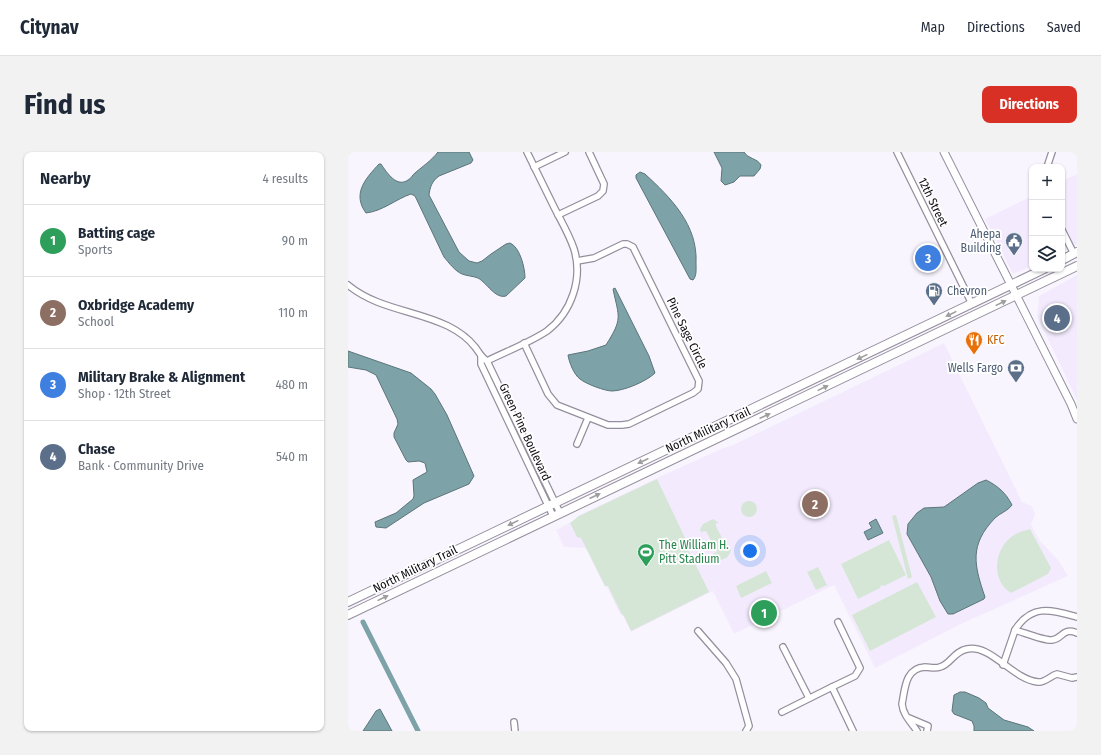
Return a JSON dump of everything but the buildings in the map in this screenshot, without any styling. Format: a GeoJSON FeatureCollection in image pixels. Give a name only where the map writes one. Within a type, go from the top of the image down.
{"type":"FeatureCollection","features":[{"type":"Feature","properties":{"kind":"main road"},"geometry":{"type":"LineString","coordinates":[[1065,258],[1076,253]]}},
{"type":"Feature","properties":{"kind":"main road","name":"North Military Trail"},"geometry":{"type":"LineString","coordinates":[[348,614],[1077,266]]}},
{"type":"Feature","properties":{"kind":"main road","name":"North Military Trail"},"geometry":{"type":"LineString","coordinates":[[348,602],[1038,272]]}},
{"type":"Feature","properties":{"kind":"main road"},"geometry":{"type":"LineString","coordinates":[[782,394],[788,405]]}},
{"type":"Feature","properties":{"kind":"street"},"geometry":{"type":"LineString","coordinates":[[487,361],[524,343],[555,324],[566,311],[575,289],[577,279],[577,261],[572,243],[527,152]]}},
{"type":"Feature","properties":{"kind":"street"},"geometry":{"type":"LineString","coordinates":[[534,166],[565,152]]}},
{"type":"Feature","properties":{"kind":"street"},"geometry":{"type":"LineString","coordinates":[[558,215],[598,196],[603,191],[604,184],[589,152]]}},
{"type":"Feature","properties":{"kind":"street","name":"12th Street"},"geometry":{"type":"LineString","coordinates":[[897,152],[972,304]]}},
{"type":"Feature","properties":{"kind":"street"},"geometry":{"type":"LineString","coordinates":[[944,152],[1012,285],[1016,296],[1071,404],[1077,419]]}},
{"type":"Feature","properties":{"kind":"street"},"geometry":{"type":"LineString","coordinates":[[1048,164],[1052,152]]}},
{"type":"Feature","properties":{"kind":"street"},"geometry":{"type":"LineString","coordinates":[[1065,235],[1076,253]]}},
{"type":"Feature","properties":{"kind":"street","name":"Pine Sage Circle"},"geometry":{"type":"LineString","coordinates":[[524,343],[552,400],[560,406],[608,425],[629,424],[693,393],[698,389],[699,381],[633,248],[630,245],[623,244],[594,258],[577,261]]}},
{"type":"Feature","properties":{"kind":"street","name":"Green Pine Boulevard"},"geometry":{"type":"LineString","coordinates":[[348,285],[359,293],[382,304],[448,326],[468,340],[487,361],[556,515]]}},
{"type":"Feature","properties":{"kind":"street","name":"Green Pine Boulevard"},"geometry":{"type":"LineString","coordinates":[[481,356],[481,364],[551,504]]}},
{"type":"Feature","properties":{"kind":"street"},"geometry":{"type":"LineString","coordinates":[[577,444],[588,418]]}},
{"type":"Feature","properties":{"kind":"street"},"geometry":{"type":"LineString","coordinates":[[1003,665],[1015,630],[1026,617],[1041,611],[1052,610],[1077,617]]}},
{"type":"Feature","properties":{"kind":"street"},"geometry":{"type":"LineString","coordinates":[[782,712],[855,676],[860,668],[838,622]]}},
{"type":"Feature","properties":{"kind":"street"},"geometry":{"type":"LineString","coordinates":[[1015,630],[1049,640],[1068,631],[1077,633]]}},
{"type":"Feature","properties":{"kind":"street"},"geometry":{"type":"LineString","coordinates":[[698,631],[726,662],[736,679],[749,726],[746,731]]}},
{"type":"Feature","properties":{"kind":"street"},"geometry":{"type":"LineString","coordinates":[[783,647],[809,698]]}},
{"type":"Feature","properties":{"kind":"street"},"geometry":{"type":"LineString","coordinates":[[927,731],[928,726],[909,718],[904,714],[902,704],[907,678],[914,670],[921,667],[938,668],[942,666],[958,652],[972,648],[980,649],[1003,665],[1038,682],[1057,674],[1072,678],[1077,677]]}},
{"type":"Feature","properties":{"kind":"street"},"geometry":{"type":"LineString","coordinates":[[832,687],[851,730]]}},
{"type":"Feature","properties":{"kind":"street"},"geometry":{"type":"LineString","coordinates":[[909,718],[917,731]]}},
{"type":"Feature","properties":{"kind":"street"},"geometry":{"type":"LineString","coordinates":[[514,722],[515,731]]}},
{"type":"Feature","properties":{"kind":"shaded area"},"geometry":{"type":"Polygon","coordinates":[[[1077,174],[1077,244],[1065,250],[1065,200],[1065,180],[1077,174]]]}},
{"type":"Feature","properties":{"kind":"shaded area"},"geometry":{"type":"Polygon","coordinates":[[[1029,197],[1029,267],[1013,274],[985,219],[1029,197]]]}},
{"type":"Feature","properties":{"kind":"shaded area"},"geometry":{"type":"Polygon","coordinates":[[[1077,275],[1077,400],[1037,316],[1039,296],[1077,275]]]}},
{"type":"Feature","properties":{"kind":"shaded area"},"geometry":{"type":"Polygon","coordinates":[[[944,343],[1022,502],[1032,506],[1035,514],[1031,525],[1040,541],[1059,561],[1068,576],[963,623],[875,668],[834,585],[734,634],[713,591],[631,632],[624,617],[620,614],[607,587],[605,587],[587,550],[585,548],[564,547],[556,530],[575,520],[578,516],[657,478],[733,445],[944,343]]]}},
{"type":"Feature","properties":{"kind":"green space","name":"The William H. Pitt Stadium"},"geometry":{"type":"Polygon","coordinates":[[[657,479],[687,542],[685,543],[709,592],[631,631],[608,586],[605,586],[581,538],[577,537],[570,523],[579,516],[657,479]]]}},
{"type":"Feature","properties":{"kind":"green space"},"geometry":{"type":"Polygon","coordinates":[[[749,501],[755,503],[757,509],[755,515],[749,517],[743,515],[741,509],[743,503],[749,501]]]}},
{"type":"Feature","properties":{"kind":"green space"},"geometry":{"type":"Polygon","coordinates":[[[896,515],[912,577],[908,579],[892,516],[896,515]]]}},
{"type":"Feature","properties":{"kind":"green space"},"geometry":{"type":"Polygon","coordinates":[[[713,519],[719,523],[716,523],[716,526],[727,548],[731,550],[728,556],[723,560],[714,557],[712,554],[717,552],[706,531],[701,532],[700,529],[703,524],[713,519]]]}},
{"type":"Feature","properties":{"kind":"green space"},"geometry":{"type":"Polygon","coordinates":[[[1030,529],[1051,568],[1048,574],[1011,593],[1000,581],[997,566],[998,558],[1001,550],[1012,536],[1030,529]]]}},
{"type":"Feature","properties":{"kind":"green space"},"geometry":{"type":"Polygon","coordinates":[[[889,540],[906,575],[884,586],[881,585],[880,588],[858,599],[841,564],[889,540]]]}},
{"type":"Feature","properties":{"kind":"green space"},"geometry":{"type":"Polygon","coordinates":[[[818,567],[827,585],[816,590],[807,572],[818,567]]]}},
{"type":"Feature","properties":{"kind":"green space"},"geometry":{"type":"Polygon","coordinates":[[[766,571],[772,583],[741,598],[736,586],[766,571]]]}},
{"type":"Feature","properties":{"kind":"green space"},"geometry":{"type":"Polygon","coordinates":[[[917,582],[936,617],[870,651],[852,615],[917,582]]]}},
{"type":"Feature","properties":{"kind":"green space"},"geometry":{"type":"Polygon","coordinates":[[[769,606],[773,613],[759,620],[756,613],[769,606]]]}},
{"type":"Feature","properties":{"kind":"water"},"geometry":{"type":"Polygon","coordinates":[[[438,152],[469,152],[473,160],[471,163],[439,176],[433,182],[429,192],[429,195],[459,252],[469,261],[477,263],[506,244],[510,243],[514,245],[519,253],[523,264],[525,278],[506,296],[498,295],[478,278],[462,274],[450,264],[444,257],[415,196],[411,194],[405,196],[372,212],[366,213],[362,206],[360,193],[362,187],[369,175],[379,164],[381,164],[396,181],[404,182],[410,179],[438,152]]]}},
{"type":"Feature","properties":{"kind":"water"},"geometry":{"type":"Polygon","coordinates":[[[714,152],[744,152],[761,165],[760,169],[754,176],[740,176],[734,182],[725,185],[721,181],[722,168],[714,152]]]}},
{"type":"Feature","properties":{"kind":"water"},"geometry":{"type":"Polygon","coordinates":[[[640,172],[645,174],[664,193],[688,224],[693,236],[695,249],[696,272],[693,280],[690,279],[636,178],[636,175],[640,172]]]}},
{"type":"Feature","properties":{"kind":"water"},"geometry":{"type":"Polygon","coordinates":[[[615,288],[649,356],[655,373],[635,385],[617,391],[612,391],[596,387],[580,379],[572,368],[568,355],[588,351],[606,345],[615,329],[618,318],[613,289],[615,288]]]}},
{"type":"Feature","properties":{"kind":"water"},"geometry":{"type":"Polygon","coordinates":[[[348,351],[411,373],[431,389],[447,415],[474,476],[469,484],[424,503],[386,528],[376,527],[375,522],[396,513],[413,499],[413,480],[427,472],[425,463],[419,461],[408,462],[406,460],[394,437],[398,424],[397,419],[376,375],[366,370],[348,367],[348,351]]]}},
{"type":"Feature","properties":{"kind":"water"},"geometry":{"type":"Polygon","coordinates":[[[986,480],[1001,490],[1012,505],[995,518],[981,537],[978,546],[976,565],[985,597],[984,599],[953,614],[948,614],[940,601],[931,577],[907,534],[908,524],[917,513],[924,508],[944,507],[978,483],[986,480]]]}},
{"type":"Feature","properties":{"kind":"water"},"geometry":{"type":"Polygon","coordinates":[[[876,519],[883,533],[868,540],[864,532],[872,528],[869,523],[876,519]]]}},
{"type":"Feature","properties":{"kind":"water"},"geometry":{"type":"Polygon","coordinates":[[[960,692],[965,692],[979,698],[986,703],[988,708],[1004,720],[1028,727],[1034,731],[974,731],[972,721],[954,714],[952,711],[954,695],[960,692]]]}},
{"type":"Feature","properties":{"kind":"water"},"geometry":{"type":"Polygon","coordinates":[[[380,709],[392,731],[363,731],[376,711],[380,709]]]}},
{"type":"Feature","properties":{"kind":"waterway"},"geometry":{"type":"LineString","coordinates":[[363,622],[418,731]]}},
{"type":"Feature","properties":{"kind":"place","name":"Ahepa Building"},"geometry":{"type":"Point","coordinates":[1014,256]}},
{"type":"Feature","properties":{"kind":"place","name":"Military Brake & Alignment"},"geometry":{"type":"Point","coordinates":[928,258]}},
{"type":"Feature","properties":{"kind":"place","name":"Chevron"},"geometry":{"type":"Point","coordinates":[934,306]}},
{"type":"Feature","properties":{"kind":"place","name":"Chase"},"geometry":{"type":"Point","coordinates":[1057,318]}},
{"type":"Feature","properties":{"kind":"place","name":"KFC"},"geometry":{"type":"Point","coordinates":[974,355]}},
{"type":"Feature","properties":{"kind":"place","name":"Wells Fargo"},"geometry":{"type":"Point","coordinates":[1016,383]}},
{"type":"Feature","properties":{"kind":"place","name":"Oxbridge Academy"},"geometry":{"type":"Point","coordinates":[815,504]}},
{"type":"Feature","properties":{"kind":"place","name":"The William H. Pitt Stadium"},"geometry":{"type":"Point","coordinates":[646,567]}},
{"type":"Feature","properties":{"kind":"place","name":"Batting cage"},"geometry":{"type":"Point","coordinates":[764,613]}}]}
